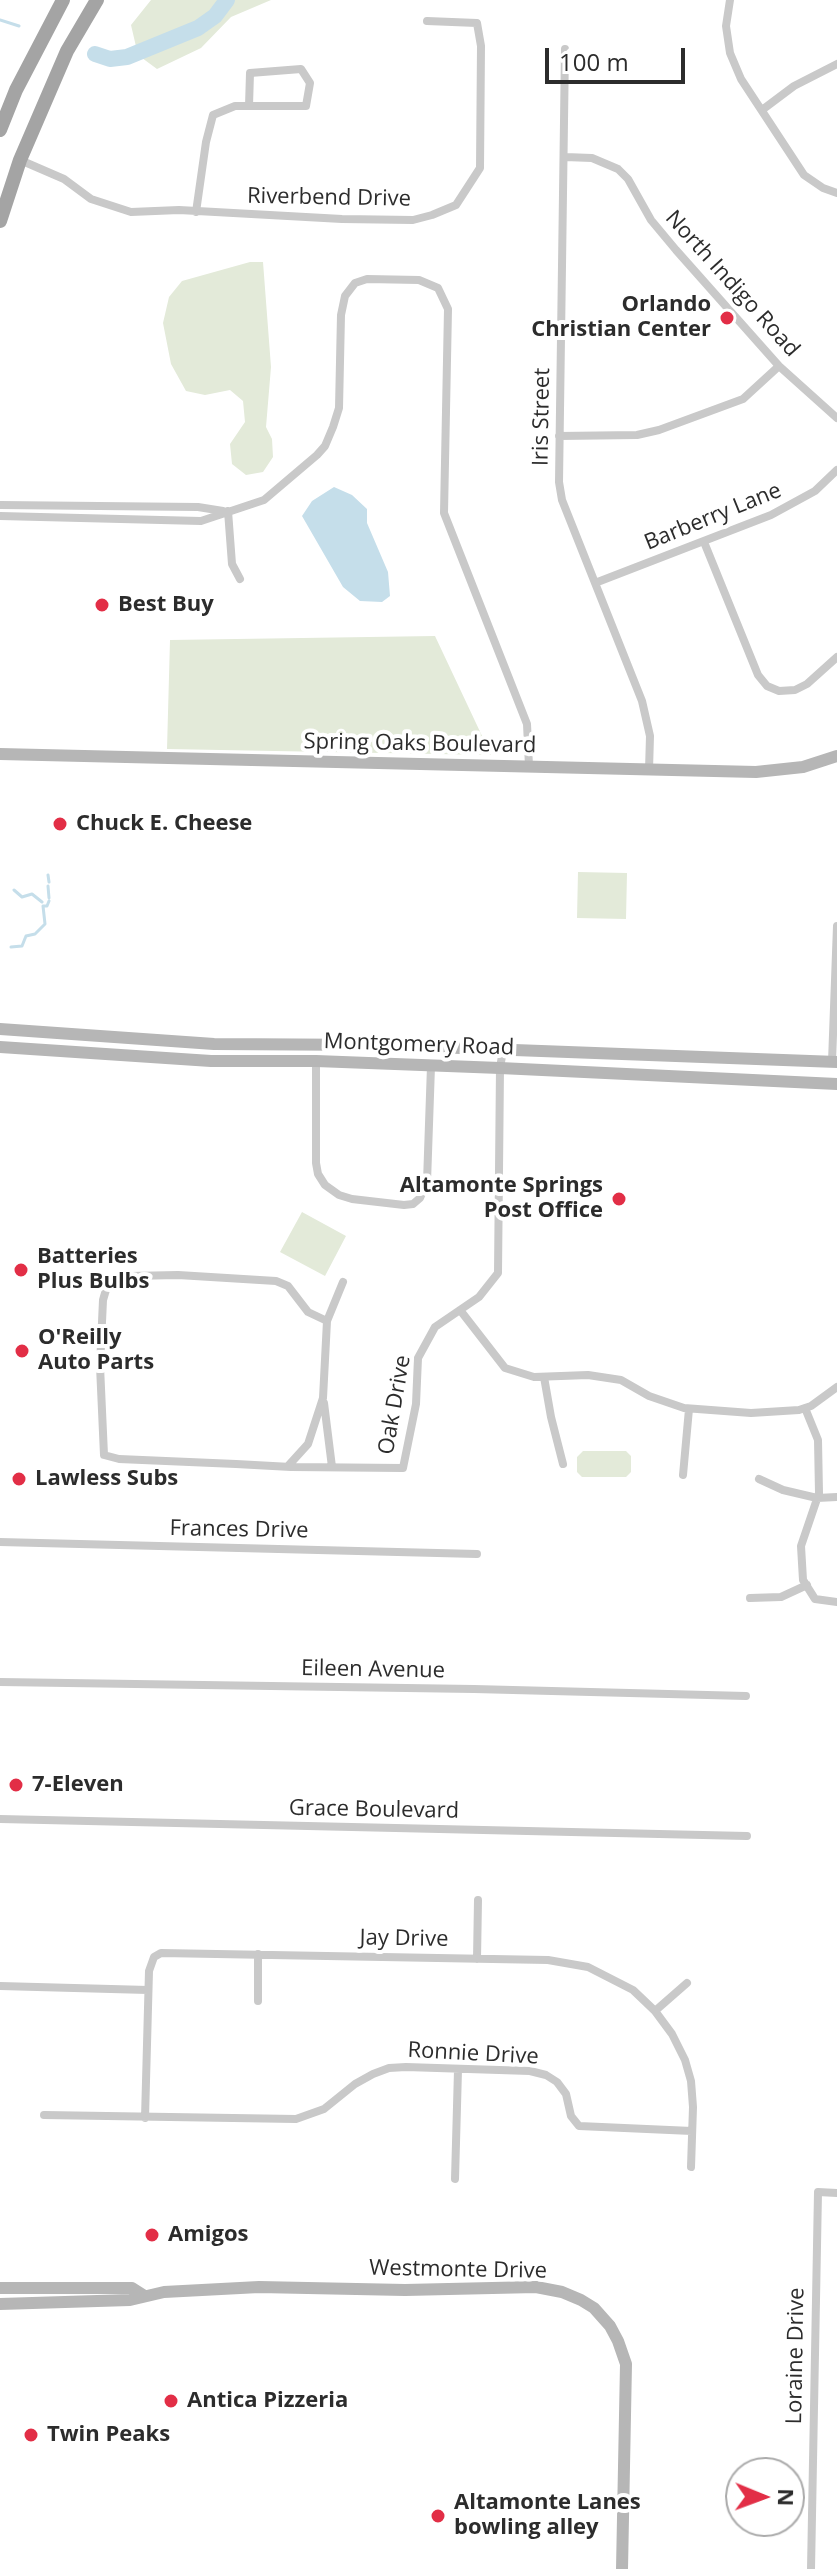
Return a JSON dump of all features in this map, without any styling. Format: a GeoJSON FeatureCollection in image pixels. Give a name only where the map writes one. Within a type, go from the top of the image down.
{"type":"FeatureCollection","features":[{"type":"Feature","properties":{"kind":"main road"},"geometry":{"type":"LineString","coordinates":[[0,130],[16,90],[63,0]]}},
{"type":"Feature","properties":{"kind":"main road"},"geometry":{"type":"LineString","coordinates":[[0,221],[20,160],[67,51],[95,1]]}},
{"type":"Feature","properties":{"kind":"main road"},"geometry":{"type":"LineString","coordinates":[[0,186],[0,209]]}},
{"type":"Feature","properties":{"kind":"street"},"geometry":{"type":"LineString","coordinates":[[730,0],[726,26],[730,53],[741,79],[804,175],[837,193]]}},
{"type":"Feature","properties":{"kind":"street","name":"Riverbend Drive"},"geometry":{"type":"LineString","coordinates":[[20,160],[64,179],[91,199],[131,212],[179,210],[413,220],[432,215],[456,205],[480,168],[481,46],[477,23],[427,21]]}},
{"type":"Feature","properties":{"kind":"street","name":"Iris Street"},"geometry":{"type":"LineString","coordinates":[[565,49],[559,482],[562,500],[642,701],[650,736],[649,770]]}},
{"type":"Feature","properties":{"kind":"street"},"geometry":{"type":"LineString","coordinates":[[762,110],[794,86],[837,64]]}},
{"type":"Feature","properties":{"kind":"street"},"geometry":{"type":"LineString","coordinates":[[196,212],[213,115],[235,106],[249,106],[306,106],[310,83],[301,69],[250,73],[249,106]]}},
{"type":"Feature","properties":{"kind":"street","name":"North Indigo Road"},"geometry":{"type":"LineString","coordinates":[[565,157],[592,158],[618,169],[628,179],[651,220],[779,366],[837,418]]}},
{"type":"Feature","properties":{"kind":"street"},"geometry":{"type":"LineString","coordinates":[[0,516],[201,521],[264,500],[325,446],[339,408],[341,315],[345,296],[355,283],[367,279],[419,280],[438,288],[448,309],[444,513],[527,724],[529,766]]}},
{"type":"Feature","properties":{"kind":"street"},"geometry":{"type":"LineString","coordinates":[[559,436],[637,435],[659,430],[743,399],[779,366]]}},
{"type":"Feature","properties":{"kind":"street","name":"Barberry Lane"},"geometry":{"type":"LineString","coordinates":[[595,583],[793,505],[815,491],[837,470]]}},
{"type":"Feature","properties":{"kind":"street"},"geometry":{"type":"LineString","coordinates":[[0,505],[198,507],[228,511]]}},
{"type":"Feature","properties":{"kind":"street"},"geometry":{"type":"LineString","coordinates":[[228,511],[232,564],[240,579]]}},
{"type":"Feature","properties":{"kind":"street"},"geometry":{"type":"LineString","coordinates":[[704,542],[758,675],[767,686],[779,691],[795,690],[807,684],[837,657]]}},
{"type":"Feature","properties":{"kind":"street","name":"Spring Oaks Boulevard"},"geometry":{"type":"LineString","coordinates":[[0,754],[782,771],[837,756]]}},
{"type":"Feature","properties":{"kind":"street"},"geometry":{"type":"LineString","coordinates":[[834,1062],[837,926]]}},
{"type":"Feature","properties":{"kind":"street","name":"Montgomery Road"},"geometry":{"type":"LineString","coordinates":[[0,1029],[214,1044],[380,1045],[834,1062]]}},
{"type":"Feature","properties":{"kind":"street"},"geometry":{"type":"LineString","coordinates":[[380,1045],[360,1050],[339,1049],[327,1052],[316,1061],[316,1163],[325,1185],[339,1195],[404,1205],[413,1204],[425,1192],[431,1066]]}},
{"type":"Feature","properties":{"kind":"street","name":"Montgomery Road"},"geometry":{"type":"LineString","coordinates":[[0,1047],[197,1060],[316,1061],[837,1084]]}},
{"type":"Feature","properties":{"kind":"street","name":"Oak Drive"},"geometry":{"type":"LineString","coordinates":[[332,1467],[403,1468],[416,1404],[418,1358],[435,1327],[479,1297],[498,1273],[500,1068],[503,1050]]}},
{"type":"Feature","properties":{"kind":"street"},"geometry":{"type":"LineString","coordinates":[[682,1077],[696,1057]]}},
{"type":"Feature","properties":{"kind":"street"},"geometry":{"type":"LineString","coordinates":[[327,1321],[308,1312],[288,1286],[276,1281],[178,1275],[130,1276],[108,1283],[103,1300],[100,1366],[104,1455],[119,1459],[332,1467],[323,1398],[327,1321],[343,1282]]}},
{"type":"Feature","properties":{"kind":"street"},"geometry":{"type":"LineString","coordinates":[[460,1310],[505,1368],[534,1377],[588,1375],[621,1380],[649,1396],[689,1409],[751,1413],[805,1408],[837,1387]]}},
{"type":"Feature","properties":{"kind":"street"},"geometry":{"type":"LineString","coordinates":[[544,1377],[563,1464]]}},
{"type":"Feature","properties":{"kind":"street"},"geometry":{"type":"LineString","coordinates":[[288,1466],[308,1444],[323,1398]]}},
{"type":"Feature","properties":{"kind":"street"},"geometry":{"type":"LineString","coordinates":[[805,1408],[818,1440],[817,1498],[801,1546],[803,1580],[815,1599],[837,1602]]}},
{"type":"Feature","properties":{"kind":"street"},"geometry":{"type":"LineString","coordinates":[[683,1475],[689,1409]]}},
{"type":"Feature","properties":{"kind":"street"},"geometry":{"type":"LineString","coordinates":[[759,1479],[783,1490],[817,1498],[837,1497]]}},
{"type":"Feature","properties":{"kind":"street","name":"Frances Drive"},"geometry":{"type":"LineString","coordinates":[[0,1542],[477,1554]]}},
{"type":"Feature","properties":{"kind":"street"},"geometry":{"type":"LineString","coordinates":[[750,1598],[781,1597],[807,1585]]}},
{"type":"Feature","properties":{"kind":"street","name":"Eileen Avenue"},"geometry":{"type":"LineString","coordinates":[[0,1682],[746,1696]]}},
{"type":"Feature","properties":{"kind":"street","name":"Grace Boulevard"},"geometry":{"type":"LineString","coordinates":[[0,1819],[747,1836]]}},
{"type":"Feature","properties":{"kind":"street"},"geometry":{"type":"LineString","coordinates":[[477,1959],[478,1900]]}},
{"type":"Feature","properties":{"kind":"street","name":"Jay Drive"},"geometry":{"type":"LineString","coordinates":[[145,2118],[150,1963],[161,1953],[548,1960],[588,1967],[633,1990],[655,2011],[672,2034],[691,2081],[691,2167]]}},
{"type":"Feature","properties":{"kind":"street"},"geometry":{"type":"LineString","coordinates":[[258,1954],[258,2001]]}},
{"type":"Feature","properties":{"kind":"street"},"geometry":{"type":"LineString","coordinates":[[655,2011],[687,1983]]}},
{"type":"Feature","properties":{"kind":"street"},"geometry":{"type":"LineString","coordinates":[[0,1986],[148,1990]]}},
{"type":"Feature","properties":{"kind":"street","name":"Ronnie Drive"},"geometry":{"type":"LineString","coordinates":[[44,2115],[296,2119],[324,2109],[355,2084],[389,2068],[530,2071],[557,2082],[566,2094],[571,2116],[579,2126],[692,2131]]}},
{"type":"Feature","properties":{"kind":"street"},"geometry":{"type":"LineString","coordinates":[[455,2179],[458,2070]]}},
{"type":"Feature","properties":{"kind":"street","name":"Loraine Drive"},"geometry":{"type":"LineString","coordinates":[[811,2569],[818,2192],[837,2193]]}},
{"type":"Feature","properties":{"kind":"street","name":"Westmonte Drive"},"geometry":{"type":"LineString","coordinates":[[0,2304],[130,2300],[164,2292],[259,2287],[444,2290],[536,2287],[562,2292],[581,2300],[594,2308],[610,2326],[626,2364],[622,2569]]}},
{"type":"Feature","properties":{"kind":"street","name":"Westmonte Drive"},"geometry":{"type":"LineString","coordinates":[[0,2288],[132,2288],[143,2295]]}},
{"type":"Feature","properties":{"kind":"green space"},"geometry":{"type":"Polygon","coordinates":[[[151,0],[271,0],[231,17],[201,48],[157,69],[138,55],[131,25],[151,0]]]}},
{"type":"Feature","properties":{"kind":"green space"},"geometry":{"type":"Polygon","coordinates":[[[250,262],[263,262],[271,367],[266,427],[272,439],[273,457],[263,472],[246,475],[232,464],[230,444],[245,422],[243,401],[230,390],[205,395],[186,391],[171,364],[163,323],[169,297],[182,281],[250,262]]]}},
{"type":"Feature","properties":{"kind":"green space"},"geometry":{"type":"Polygon","coordinates":[[[435,636],[491,755],[167,749],[170,640],[435,636]]]}},
{"type":"Feature","properties":{"kind":"green space"},"geometry":{"type":"Polygon","coordinates":[[[578,872],[627,873],[626,919],[577,918],[578,872]]]}},
{"type":"Feature","properties":{"kind":"green space"},"geometry":{"type":"Polygon","coordinates":[[[302,1212],[346,1236],[325,1276],[280,1252],[302,1212]]]}},
{"type":"Feature","properties":{"kind":"green space"},"geometry":{"type":"Polygon","coordinates":[[[583,1451],[626,1451],[631,1456],[631,1472],[626,1477],[582,1477],[577,1472],[577,1457],[583,1451]]]}},
{"type":"Feature","properties":{"kind":"water"},"geometry":{"type":"Polygon","coordinates":[[[334,487],[352,495],[367,509],[367,523],[388,572],[390,596],[382,602],[360,601],[343,587],[302,516],[312,501],[334,487]]]}},
{"type":"Feature","properties":{"kind":"waterway"},"geometry":{"type":"LineString","coordinates":[[95,54],[110,59],[127,57],[198,28],[215,16],[227,0]]}},
{"type":"Feature","properties":{"kind":"waterway"},"geometry":{"type":"LineString","coordinates":[[0,20],[19,26]]}},
{"type":"Feature","properties":{"kind":"waterway"},"geometry":{"type":"LineString","coordinates":[[48,875],[49,882]]}},
{"type":"Feature","properties":{"kind":"waterway"},"geometry":{"type":"LineString","coordinates":[[48,886],[49,898]]}},
{"type":"Feature","properties":{"kind":"waterway"},"geometry":{"type":"LineString","coordinates":[[14,890],[22,897],[32,894],[42,902]]}},
{"type":"Feature","properties":{"kind":"waterway"},"geometry":{"type":"LineString","coordinates":[[11,947],[22,946],[26,936],[35,934],[45,924],[43,906],[47,906],[49,901]]}},
{"type":"Feature","properties":{"kind":"place","name":"Orlando Christian Center"},"geometry":{"type":"Point","coordinates":[727,318]}},
{"type":"Feature","properties":{"kind":"place","name":"Best Buy"},"geometry":{"type":"Point","coordinates":[102,605]}},
{"type":"Feature","properties":{"kind":"place","name":"Chuck E. Cheese"},"geometry":{"type":"Point","coordinates":[60,824]}},
{"type":"Feature","properties":{"kind":"place","name":"Altamonte Springs Post Office"},"geometry":{"type":"Point","coordinates":[619,1199]}},
{"type":"Feature","properties":{"kind":"place","name":"Batteries Plus Bulbs"},"geometry":{"type":"Point","coordinates":[21,1270]}},
{"type":"Feature","properties":{"kind":"place","name":"O'Reilly Auto Parts"},"geometry":{"type":"Point","coordinates":[22,1351]}},
{"type":"Feature","properties":{"kind":"place","name":"Lawless Subs"},"geometry":{"type":"Point","coordinates":[19,1479]}},
{"type":"Feature","properties":{"kind":"place","name":"7-Eleven"},"geometry":{"type":"Point","coordinates":[16,1785]}},
{"type":"Feature","properties":{"kind":"place","name":"Amigos"},"geometry":{"type":"Point","coordinates":[152,2235]}},
{"type":"Feature","properties":{"kind":"place","name":"Antica Pizzeria"},"geometry":{"type":"Point","coordinates":[171,2401]}},
{"type":"Feature","properties":{"kind":"place","name":"Twin Peaks"},"geometry":{"type":"Point","coordinates":[31,2435]}},
{"type":"Feature","properties":{"kind":"place","name":"Altamonte Lanes bowling alley"},"geometry":{"type":"Point","coordinates":[438,2516]}}]}
